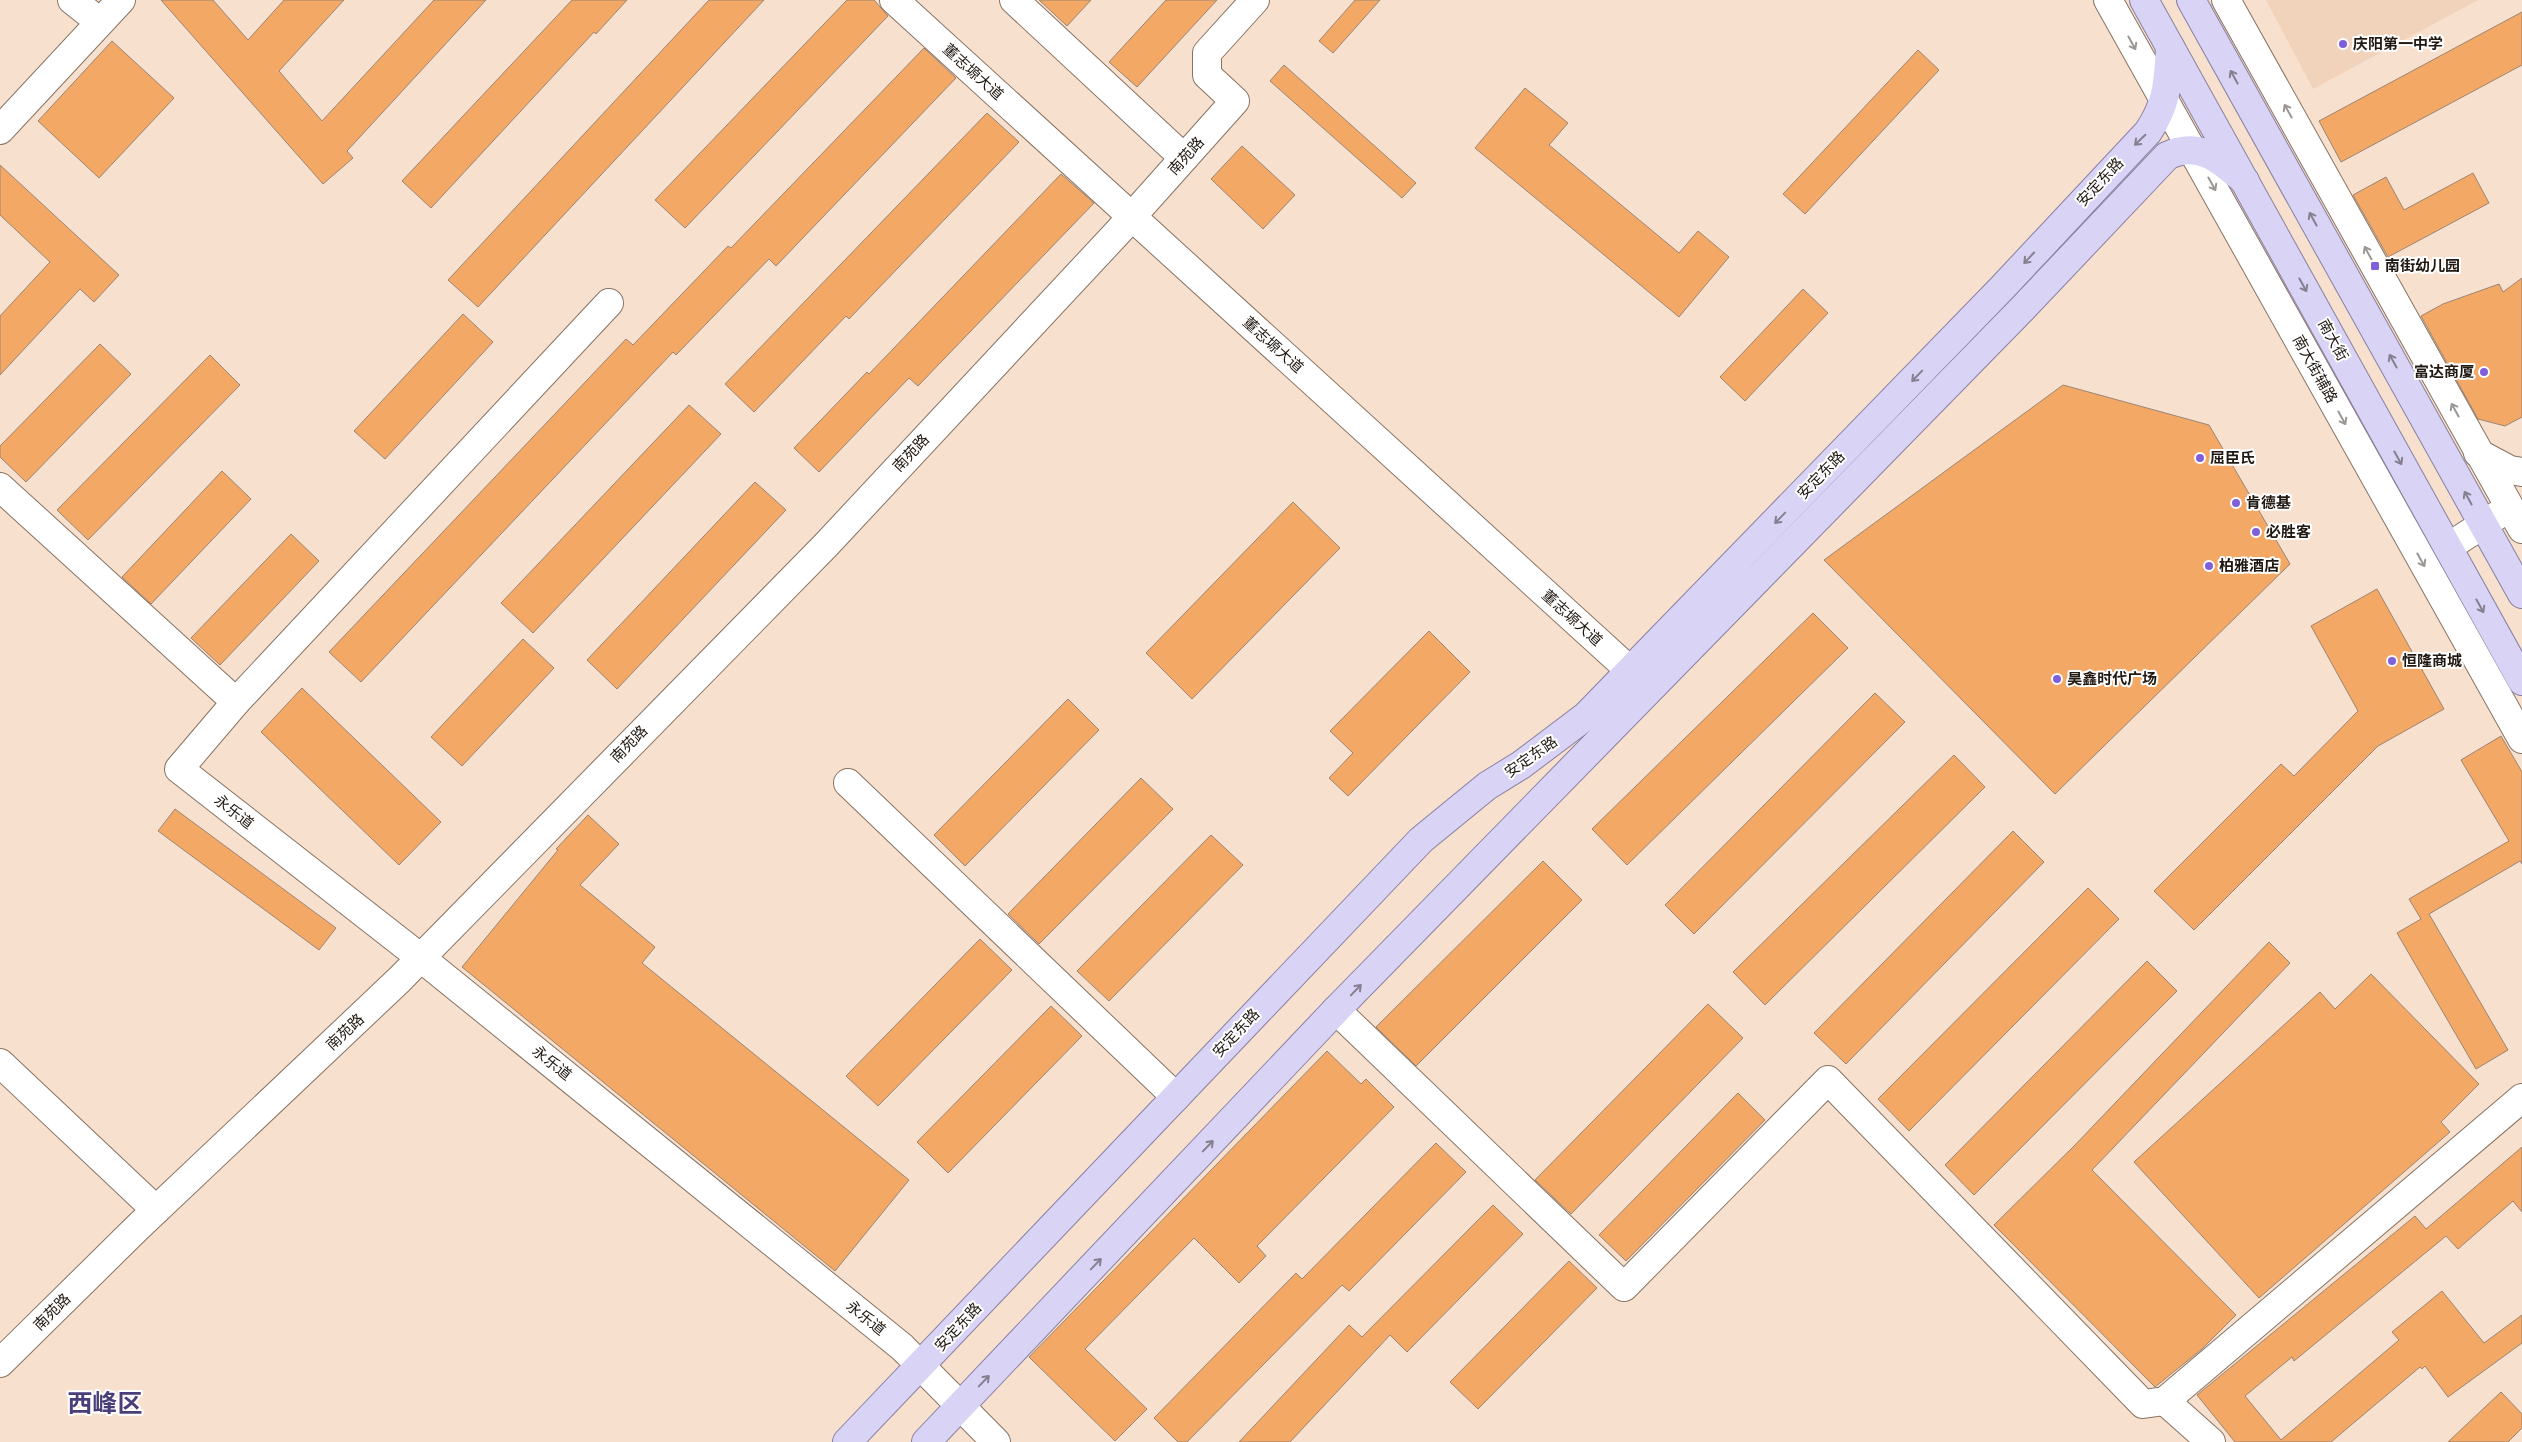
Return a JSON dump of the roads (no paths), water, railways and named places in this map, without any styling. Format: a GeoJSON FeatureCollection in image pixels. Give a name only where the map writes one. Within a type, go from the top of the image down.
{"type":"FeatureCollection","features":[{"type":"Feature","properties":{"kind":"main road","name":"南大街"},"geometry":{"type":"LineString","coordinates":[[2144,0],[2522,681]]}},
{"type":"Feature","properties":{"kind":"main road"},"geometry":{"type":"LineString","coordinates":[[2191,0],[2522,594]]}},
{"type":"Feature","properties":{"kind":"main road","name":"安定东路"},"geometry":{"type":"LineString","coordinates":[[847,1442],[1421,840],[1487,786],[1521,765],[1586,716],[2001,289],[2148,132],[2160,115],[2165,101],[2170,47]]}},
{"type":"Feature","properties":{"kind":"main road","name":"安定东路"},"geometry":{"type":"LineString","coordinates":[[926,1442],[1336,1010],[2022,310],[2167,156],[2180,150],[2192,150]]}},
{"type":"Feature","properties":{"kind":"main road"},"geometry":{"type":"LineString","coordinates":[[2192,150],[2214,157],[2245,181]]}},
{"type":"Feature","properties":{"kind":"street"},"geometry":{"type":"LineString","coordinates":[[72,0],[100,22]]}},
{"type":"Feature","properties":{"kind":"street"},"geometry":{"type":"LineString","coordinates":[[0,130],[121,0]]}},
{"type":"Feature","properties":{"kind":"street","name":"董志塬大道"},"geometry":{"type":"LineString","coordinates":[[894,0],[1132,209]]}},
{"type":"Feature","properties":{"kind":"street","name":"董志塬大道"},"geometry":{"type":"LineString","coordinates":[[911,0],[1132,209],[1655,686]]}},
{"type":"Feature","properties":{"kind":"street"},"geometry":{"type":"LineString","coordinates":[[1014,0],[1181,155]]}},
{"type":"Feature","properties":{"kind":"street","name":"南苑路"},"geometry":{"type":"LineString","coordinates":[[0,1350],[417,955],[819,538],[1132,209],[1232,98],[1207,75],[1208,53],[1255,0]]}},
{"type":"Feature","properties":{"kind":"street","name":"南大街辅路"},"geometry":{"type":"LineString","coordinates":[[2108,0],[2522,739]]}},
{"type":"Feature","properties":{"kind":"street"},"geometry":{"type":"LineString","coordinates":[[2226,0],[2480,454],[2519,516],[2487,532],[2452,555]]}},
{"type":"Feature","properties":{"kind":"street"},"geometry":{"type":"LineString","coordinates":[[0,487],[236,702],[609,303]]}},
{"type":"Feature","properties":{"kind":"street"},"geometry":{"type":"LineString","coordinates":[[2417,403],[2438,423],[2480,454],[2510,470],[2522,472]]}},
{"type":"Feature","properties":{"kind":"street","name":"永乐道"},"geometry":{"type":"LineString","coordinates":[[236,702],[179,770],[417,955],[902,1348],[988,1435]]}},
{"type":"Feature","properties":{"kind":"street"},"geometry":{"type":"LineString","coordinates":[[848,783],[1176,1097]]}},
{"type":"Feature","properties":{"kind":"street"},"geometry":{"type":"LineString","coordinates":[[1336,1010],[1624,1287],[1828,1080],[2143,1404],[2165,1401],[2522,1098]]}},
{"type":"Feature","properties":{"kind":"street"},"geometry":{"type":"LineString","coordinates":[[0,1063],[152,1207]]}},
{"type":"Feature","properties":{"kind":"street","name":"南苑路"},"geometry":{"type":"LineString","coordinates":[[0,1364],[152,1207]]}},
{"type":"Feature","properties":{"kind":"street"},"geometry":{"type":"LineString","coordinates":[[2165,1401],[2211,1442]]}},
{"type":"Feature","properties":{"kind":"place","name":"庆阳第一中学"},"geometry":{"type":"Point","coordinates":[2343,44]}},
{"type":"Feature","properties":{"kind":"place","name":"南街幼儿园"},"geometry":{"type":"Point","coordinates":[2375,266]}},
{"type":"Feature","properties":{"kind":"place","name":"富达商厦"},"geometry":{"type":"Point","coordinates":[2484,372]}},
{"type":"Feature","properties":{"kind":"place","name":"屈臣氏"},"geometry":{"type":"Point","coordinates":[2200,458]}},
{"type":"Feature","properties":{"kind":"place","name":"肯德基"},"geometry":{"type":"Point","coordinates":[2236,503]}},
{"type":"Feature","properties":{"kind":"place","name":"必胜客"},"geometry":{"type":"Point","coordinates":[2256,532]}},
{"type":"Feature","properties":{"kind":"place","name":"柏雅酒店"},"geometry":{"type":"Point","coordinates":[2209,566]}},
{"type":"Feature","properties":{"kind":"place","name":"恒隆商城"},"geometry":{"type":"Point","coordinates":[2392,661]}},
{"type":"Feature","properties":{"kind":"place","name":"昊鑫时代广场"},"geometry":{"type":"Point","coordinates":[2057,679]}},
{"type":"Feature","properties":{"kind":"district","name":"西峰区"},"geometry":{"type":"Point","coordinates":[105,1403]}}]}
